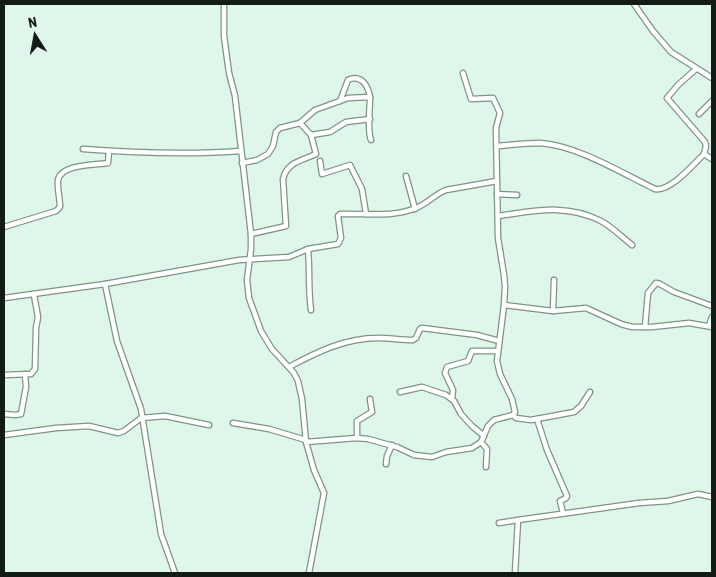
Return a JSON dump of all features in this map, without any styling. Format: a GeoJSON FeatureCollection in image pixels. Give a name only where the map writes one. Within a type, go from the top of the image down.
{"type":"FeatureCollection","features":[{"type":"Feature","properties":{"kind":"street"},"geometry":{"type":"LineString","coordinates":[[224,4],[224,36],[229,73],[235,96],[251,234],[247,280],[249,298],[260,331],[298,381],[301,390],[306,441],[314,470],[324,494],[309,573]]}},
{"type":"Feature","properties":{"kind":"street"},"geometry":{"type":"LineString","coordinates":[[634,4],[671,52],[712,78]]}},
{"type":"Feature","properties":{"kind":"street"},"geometry":{"type":"LineString","coordinates":[[497,146],[519,144],[553,145],[593,158],[659,190],[683,175],[704,154],[705,142],[666,98],[673,89],[696,69]]}},
{"type":"Feature","properties":{"kind":"street"},"geometry":{"type":"LineString","coordinates":[[463,73],[471,99],[491,97],[494,99],[500,113],[496,128],[497,194],[498,238],[504,275],[504,306],[498,351],[498,368],[515,407],[513,415]]}},
{"type":"Feature","properties":{"kind":"street"},"geometry":{"type":"LineString","coordinates":[[340,101],[345,83],[351,78],[358,78],[366,84],[370,97],[368,133],[371,140]]}},
{"type":"Feature","properties":{"kind":"street"},"geometry":{"type":"LineString","coordinates":[[242,163],[258,160],[268,154],[273,146],[276,132],[280,128],[300,123],[315,110],[348,98],[370,97]]}},
{"type":"Feature","properties":{"kind":"street"},"geometry":{"type":"LineString","coordinates":[[699,114],[712,101]]}},
{"type":"Feature","properties":{"kind":"street"},"geometry":{"type":"LineString","coordinates":[[311,135],[330,132],[346,122],[370,119]]}},
{"type":"Feature","properties":{"kind":"street"},"geometry":{"type":"LineString","coordinates":[[251,234],[286,226],[283,179],[285,172],[289,165],[316,154],[311,135],[300,123]]}},
{"type":"Feature","properties":{"kind":"street"},"geometry":{"type":"LineString","coordinates":[[83,149],[181,154],[240,151]]}},
{"type":"Feature","properties":{"kind":"street"},"geometry":{"type":"LineString","coordinates":[[4,227],[56,211],[60,207],[58,181],[62,172],[79,166],[108,163],[109,151]]}},
{"type":"Feature","properties":{"kind":"street"},"geometry":{"type":"LineString","coordinates":[[704,154],[712,159]]}},
{"type":"Feature","properties":{"kind":"street"},"geometry":{"type":"LineString","coordinates":[[320,161],[322,174],[350,165],[362,188],[366,214]]}},
{"type":"Feature","properties":{"kind":"street"},"geometry":{"type":"LineString","coordinates":[[406,176],[415,209]]}},
{"type":"Feature","properties":{"kind":"street"},"geometry":{"type":"LineString","coordinates":[[4,298],[105,284],[250,259],[289,257],[308,249],[338,244],[341,238],[339,214],[389,214],[415,209],[426,204],[440,192],[497,181]]}},
{"type":"Feature","properties":{"kind":"street"},"geometry":{"type":"LineString","coordinates":[[497,194],[517,195]]}},
{"type":"Feature","properties":{"kind":"street"},"geometry":{"type":"LineString","coordinates":[[498,216],[564,209],[602,222],[632,245]]}},
{"type":"Feature","properties":{"kind":"street"},"geometry":{"type":"LineString","coordinates":[[308,249],[310,274],[308,290],[311,310]]}},
{"type":"Feature","properties":{"kind":"street"},"geometry":{"type":"LineString","coordinates":[[553,311],[554,280]]}},
{"type":"Feature","properties":{"kind":"street"},"geometry":{"type":"LineString","coordinates":[[105,284],[117,341],[141,409],[161,534],[175,573]]}},
{"type":"Feature","properties":{"kind":"street"},"geometry":{"type":"LineString","coordinates":[[646,327],[648,293],[656,284],[712,306]]}},
{"type":"Feature","properties":{"kind":"street"},"geometry":{"type":"LineString","coordinates":[[4,375],[32,374],[35,369],[38,317],[34,295]]}},
{"type":"Feature","properties":{"kind":"street"},"geometry":{"type":"LineString","coordinates":[[504,306],[553,311],[586,308],[626,326],[646,327],[689,323],[711,326],[712,317]]}},
{"type":"Feature","properties":{"kind":"street"},"geometry":{"type":"LineString","coordinates":[[289,368],[313,354],[357,339],[413,340],[422,328],[477,335],[499,341]]}},
{"type":"Feature","properties":{"kind":"street"},"geometry":{"type":"LineString","coordinates":[[452,399],[452,390],[445,373],[447,367],[468,361],[472,350],[498,351]]}},
{"type":"Feature","properties":{"kind":"street"},"geometry":{"type":"LineString","coordinates":[[4,414],[21,414],[26,387],[25,374]]}},
{"type":"Feature","properties":{"kind":"street"},"geometry":{"type":"LineString","coordinates":[[400,392],[422,387],[446,395],[452,399],[461,414],[472,426],[484,436]]}},
{"type":"Feature","properties":{"kind":"street"},"geometry":{"type":"LineString","coordinates":[[233,423],[269,429],[306,441],[358,438],[376,440],[414,455],[432,457],[446,452],[472,448],[481,442],[488,426],[494,420],[513,415],[516,418],[537,419],[577,411],[590,392]]}},
{"type":"Feature","properties":{"kind":"street"},"geometry":{"type":"LineString","coordinates":[[358,438],[357,421],[372,412],[370,399]]}},
{"type":"Feature","properties":{"kind":"street"},"geometry":{"type":"LineString","coordinates":[[4,435],[89,426],[118,433],[142,418],[165,416],[209,425]]}},
{"type":"Feature","properties":{"kind":"street"},"geometry":{"type":"LineString","coordinates":[[537,419],[567,496],[560,501],[563,513]]}},
{"type":"Feature","properties":{"kind":"street"},"geometry":{"type":"LineString","coordinates":[[481,442],[486,449],[486,467]]}},
{"type":"Feature","properties":{"kind":"street"},"geometry":{"type":"LineString","coordinates":[[386,464],[392,445]]}},
{"type":"Feature","properties":{"kind":"street"},"geometry":{"type":"LineString","coordinates":[[499,523],[638,503],[668,501],[698,494],[712,497]]}},
{"type":"Feature","properties":{"kind":"street"},"geometry":{"type":"LineString","coordinates":[[515,573],[518,520]]}}]}
